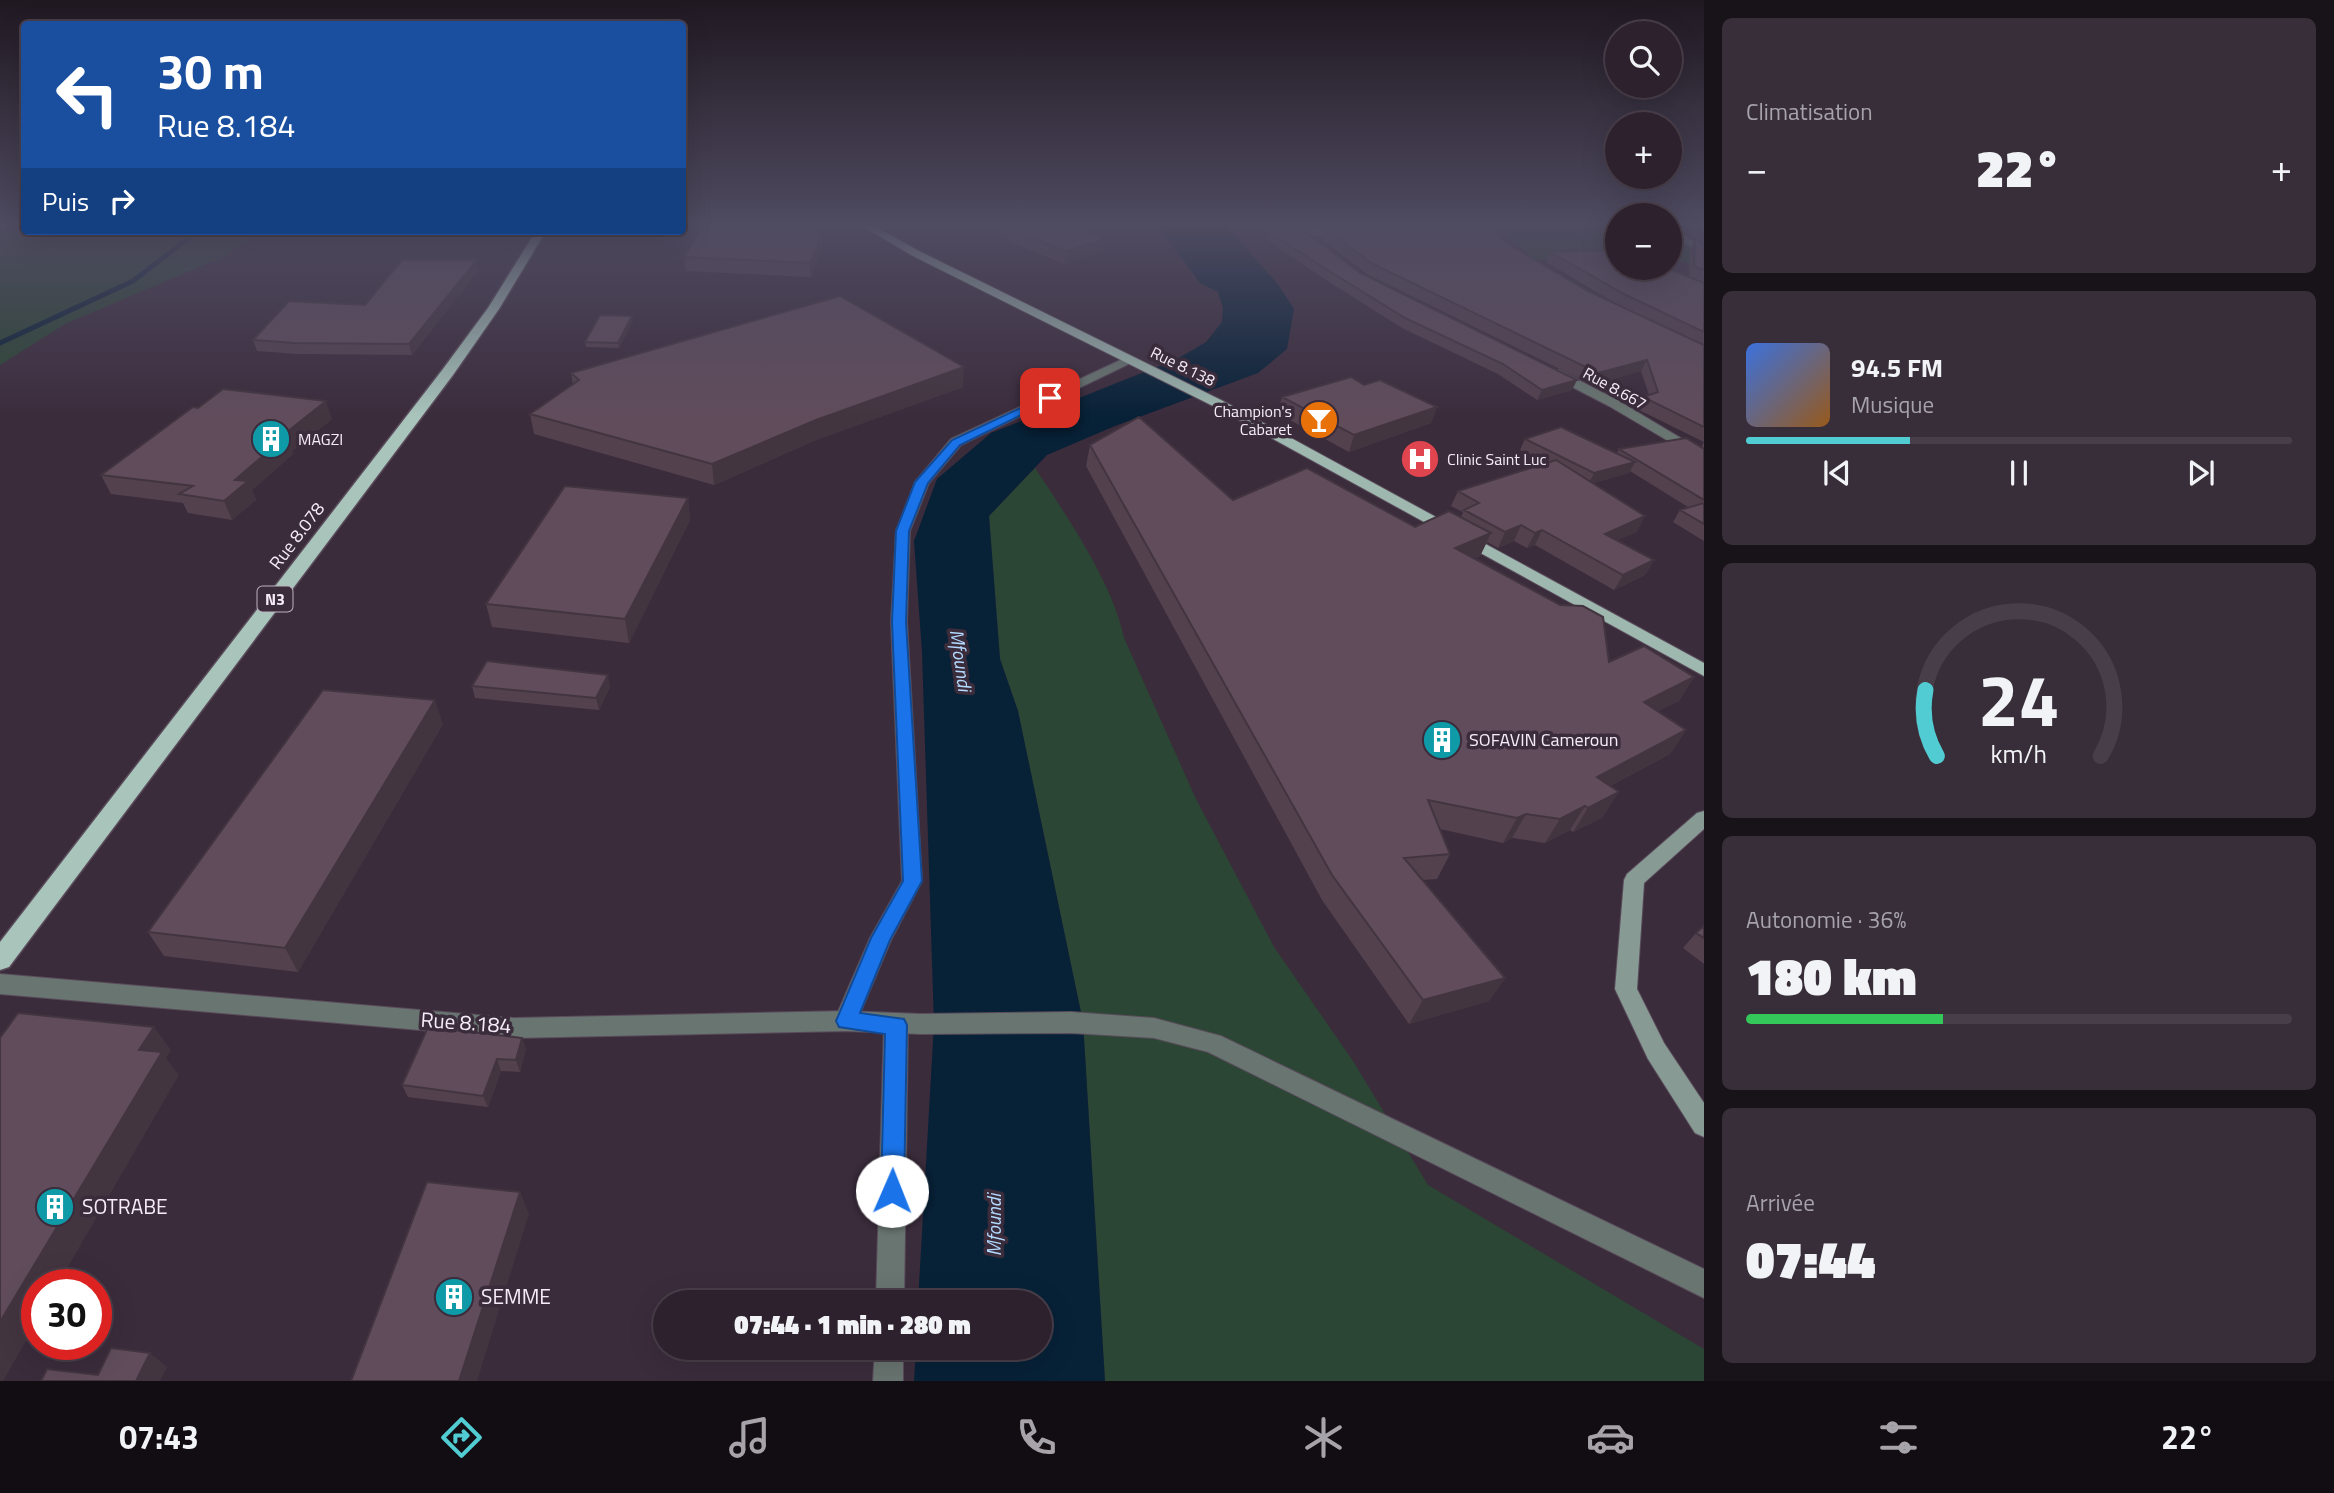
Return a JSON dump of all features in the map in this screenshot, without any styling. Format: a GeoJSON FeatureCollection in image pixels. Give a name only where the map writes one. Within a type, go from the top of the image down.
{"type":"FeatureCollection","features":[{"type":"Feature","properties":{"kind":"highway","name":"Rue 8.078"},"geometry":{"type":"LineString","coordinates":[[0,960],[448,372],[506,288]]}},
{"type":"Feature","properties":{"kind":"main road","name":"Rue 8.138"},"geometry":{"type":"LineString","coordinates":[[986,288],[1220,404],[1704,670]]}},
{"type":"Feature","properties":{"kind":"main road"},"geometry":{"type":"LineString","coordinates":[[1704,818],[1634,880],[1626,989],[1656,1051],[1704,1125]]}},
{"type":"Feature","properties":{"kind":"street"},"geometry":{"type":"LineString","coordinates":[[846,1021],[881,938],[912,881],[899,622],[902,531],[922,482],[956,442],[1136,363]]}},
{"type":"Feature","properties":{"kind":"street","name":"Rue 8.667"},"geometry":{"type":"LineString","coordinates":[[1544,368],[1613,403],[1704,458]]}},
{"type":"Feature","properties":{"kind":"street","name":"Rue 8.184"},"geometry":{"type":"LineString","coordinates":[[0,984],[514,1028],[846,1021],[896,1025],[1083,1022],[1148,1027],[1213,1043],[1704,1284]]}},
{"type":"Feature","properties":{"kind":"street"},"geometry":{"type":"LineString","coordinates":[[890,1290],[896,1025]]}},
{"type":"Feature","properties":{"kind":"street"},"geometry":{"type":"LineString","coordinates":[[888,1381],[889,1360]]}},
{"type":"Feature","properties":{"kind":"green space"},"geometry":{"type":"Polygon","coordinates":[[[0,288],[148,288],[65,324],[0,365],[0,288]]]}},
{"type":"Feature","properties":{"kind":"green space"},"geometry":{"type":"Polygon","coordinates":[[[1035,468],[1099,572],[1110,595],[1124,638],[1196,799],[1274,947],[1353,1061],[1428,1185],[1704,1349],[1704,1381],[1105,1381],[1083,1022],[1018,711],[1000,659],[989,516],[1035,468]]]}},
{"type":"Feature","properties":{"kind":"water","name":"Mfoundi"},"geometry":{"type":"Polygon","coordinates":[[[1211,288],[1281,288],[1294,309],[1287,349],[1258,373],[1115,426],[1047,455],[989,516],[1000,659],[1018,711],[1083,1022],[1105,1381],[914,1381],[915,1360],[1052,1360],[1052,1290],[919,1290],[934,1024],[922,652],[914,541],[937,479],[991,433],[1177,359],[1206,342],[1222,322],[1223,308],[1218,292],[1211,288]]]}},
{"type":"Feature","properties":{"kind":"building"},"geometry":{"type":"Polygon","coordinates":[[[379,288],[454,288],[409,344],[253,340],[289,301],[365,305],[379,288]]]}},
{"type":"Feature","properties":{"kind":"building"},"geometry":{"type":"Polygon","coordinates":[[[1357,288],[1391,288],[1577,380],[1542,390],[1503,364],[1405,318],[1357,288]]]}},
{"type":"Feature","properties":{"kind":"building"},"geometry":{"type":"Polygon","coordinates":[[[1424,288],[1584,288],[1704,345],[1704,427],[1643,397],[1658,392],[1647,360],[1598,373],[1424,288]]]}},
{"type":"Feature","properties":{"kind":"building"},"geometry":{"type":"Polygon","coordinates":[[[1614,288],[1704,288],[1704,332],[1626,295],[1614,288]]]}},
{"type":"Feature","properties":{"kind":"building"},"geometry":{"type":"Polygon","coordinates":[[[840,296],[964,367],[816,420],[712,464],[530,414],[579,380],[571,373],[840,296]]]}},
{"type":"Feature","properties":{"kind":"building"},"geometry":{"type":"Polygon","coordinates":[[[600,315],[632,316],[618,343],[585,342],[600,315]]]}},
{"type":"Feature","properties":{"kind":"building"},"geometry":{"type":"Polygon","coordinates":[[[1351,377],[1364,385],[1380,380],[1437,407],[1354,435],[1282,397],[1351,377]]]}},
{"type":"Feature","properties":{"kind":"building"},"geometry":{"type":"Polygon","coordinates":[[[223,389],[326,401],[282,436],[286,436],[235,480],[248,481],[224,501],[179,494],[193,486],[101,475],[193,407],[198,408],[223,389]]]}},
{"type":"Feature","properties":{"kind":"building","name":"SOFAVIN Cameroun"},"geometry":{"type":"Polygon","coordinates":[[[1139,417],[1233,500],[1307,468],[1415,527],[1449,511],[1491,533],[1455,548],[1560,605],[1583,606],[1603,617],[1609,662],[1644,646],[1694,677],[1644,702],[1686,730],[1597,777],[1619,792],[1588,808],[1585,806],[1560,819],[1526,814],[1517,818],[1428,800],[1450,854],[1404,858],[1505,978],[1423,1000],[1332,875],[1090,445],[1139,417]]]}},
{"type":"Feature","properties":{"kind":"building"},"geometry":{"type":"Polygon","coordinates":[[[1561,427],[1635,462],[1594,473],[1525,439],[1561,427]]]}},
{"type":"Feature","properties":{"kind":"building"},"geometry":{"type":"Polygon","coordinates":[[[1686,438],[1704,449],[1704,500],[1619,449],[1686,438]]]}},
{"type":"Feature","properties":{"kind":"building"},"geometry":{"type":"Polygon","coordinates":[[[1556,460],[1645,516],[1605,534],[1654,560],[1623,575],[1542,530],[1535,533],[1521,525],[1505,532],[1464,510],[1479,503],[1458,491],[1556,460]]]}},
{"type":"Feature","properties":{"kind":"building"},"geometry":{"type":"Polygon","coordinates":[[[565,486],[688,498],[625,619],[486,604],[565,486]]]}},
{"type":"Feature","properties":{"kind":"building"},"geometry":{"type":"Polygon","coordinates":[[[1704,503],[1704,524],[1680,510],[1704,503]]]}},
{"type":"Feature","properties":{"kind":"building"},"geometry":{"type":"Polygon","coordinates":[[[487,661],[608,675],[596,698],[472,686],[487,661]]]}},
{"type":"Feature","properties":{"kind":"building"},"geometry":{"type":"Polygon","coordinates":[[[323,690],[435,700],[285,948],[148,932],[323,690]]]}},
{"type":"Feature","properties":{"kind":"building"},"geometry":{"type":"Polygon","coordinates":[[[1704,926],[1704,938],[1696,933],[1704,926]]]}},
{"type":"Feature","properties":{"kind":"building","name":"SOTRABE"},"geometry":{"type":"Polygon","coordinates":[[[18,1013],[154,1027],[139,1050],[162,1052],[32,1269],[21,1269],[21,1287],[0,1322],[0,1038],[18,1013]]]}},
{"type":"Feature","properties":{"kind":"building"},"geometry":{"type":"Polygon","coordinates":[[[428,1027],[522,1038],[516,1060],[497,1059],[483,1096],[402,1085],[428,1027]]]}},
{"type":"Feature","properties":{"kind":"building","name":"SEMME"},"geometry":{"type":"Polygon","coordinates":[[[427,1182],[520,1192],[459,1381],[351,1381],[427,1182]]]}},
{"type":"Feature","properties":{"kind":"building"},"geometry":{"type":"Polygon","coordinates":[[[112,1348],[150,1353],[136,1381],[41,1381],[47,1369],[98,1375],[105,1360],[112,1360],[112,1348]]]}},
{"type":"Feature","properties":{"kind":"waterway"},"geometry":{"type":"LineString","coordinates":[[0,343],[117,288]]}},
{"type":"Feature","properties":{"kind":"place","name":"Champion's Cabaret"},"geometry":{"type":"Point","coordinates":[1319,420]}},
{"type":"Feature","properties":{"kind":"place","name":"MAGZI"},"geometry":{"type":"Point","coordinates":[271,439]}},
{"type":"Feature","properties":{"kind":"place","name":"Clinic Saint Luc"},"geometry":{"type":"Point","coordinates":[1420,459]}},
{"type":"Feature","properties":{"kind":"place","name":"SOFAVIN Cameroun"},"geometry":{"type":"Point","coordinates":[1442,740]}},
{"type":"Feature","properties":{"kind":"place","name":"SOTRABE"},"geometry":{"type":"Point","coordinates":[55,1207]}},
{"type":"Feature","properties":{"kind":"place","name":"SEMME"},"geometry":{"type":"Point","coordinates":[454,1297]}},
{"type":"Feature","properties":{"kind":"route"},"geometry":{"type":"LineString","coordinates":[[892,1191],[896,1025],[846,1021],[881,938],[912,881],[899,622],[902,531],[922,482],[956,442],[1050,398]]}}]}
